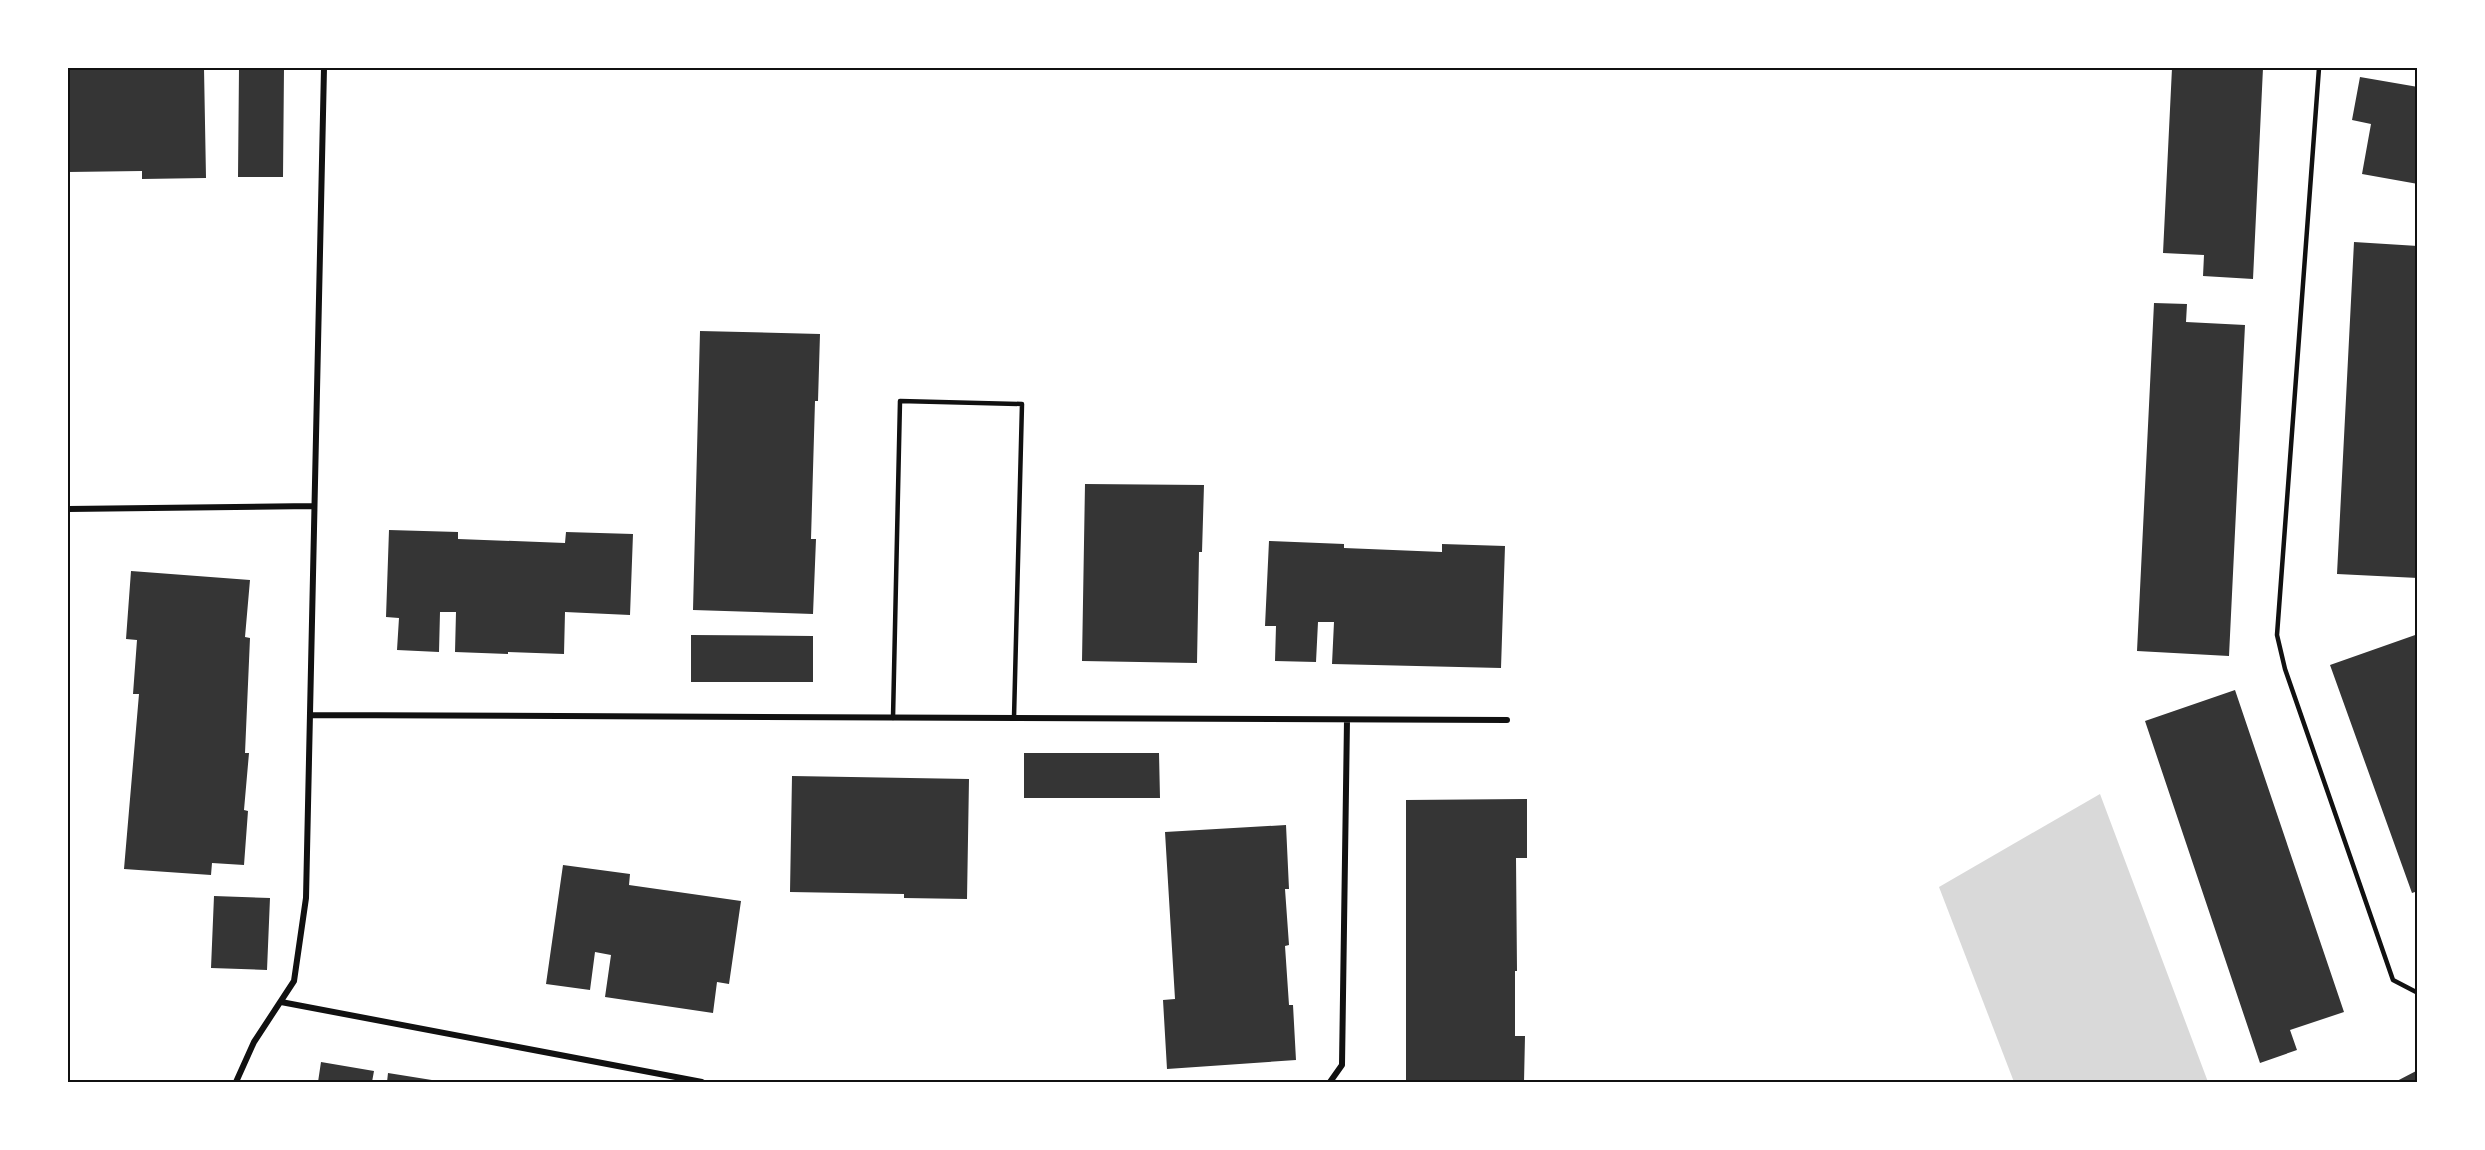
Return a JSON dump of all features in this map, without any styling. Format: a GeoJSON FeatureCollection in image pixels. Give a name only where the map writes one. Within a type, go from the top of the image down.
{"type":"FeatureCollection","features":[{"type":"Feature","properties":{"kind":"street"},"geometry":{"type":"LineString","coordinates":[[236,1083],[254,1042],[294,981],[306,898],[324,68]]}},
{"type":"Feature","properties":{"kind":"street"},"geometry":{"type":"LineString","coordinates":[[68,509],[314,506]]}},
{"type":"Feature","properties":{"kind":"street"},"geometry":{"type":"LineString","coordinates":[[310,715],[1507,720]]}},
{"type":"Feature","properties":{"kind":"street"},"geometry":{"type":"LineString","coordinates":[[1330,1083],[1342,1065],[1347,720]]}},
{"type":"Feature","properties":{"kind":"street"},"geometry":{"type":"LineString","coordinates":[[280,1002],[702,1083]]}},
{"type":"Feature","properties":{"kind":"lane"},"geometry":{"type":"LineString","coordinates":[[2319,68],[2277,635],[2284,669],[2393,980],[2418,993]]}},
{"type":"Feature","properties":{"kind":"lane"},"geometry":{"type":"LineString","coordinates":[[893,718],[900,401],[1022,404],[1014,718]]}},
{"type":"Feature","properties":{"kind":"shaded area"},"geometry":{"type":"Polygon","coordinates":[[[2100,794],[2208,1082],[2014,1082],[1939,887],[2100,794]]]}},
{"type":"Feature","properties":{"kind":"building"},"geometry":{"type":"Polygon","coordinates":[[[68,68],[204,68],[206,178],[142,179],[142,171],[68,172],[68,68]]]}},
{"type":"Feature","properties":{"kind":"building"},"geometry":{"type":"Polygon","coordinates":[[[239,68],[284,68],[283,177],[238,177],[239,68]]]}},
{"type":"Feature","properties":{"kind":"building"},"geometry":{"type":"Polygon","coordinates":[[[2172,68],[2263,68],[2253,279],[2203,276],[2204,255],[2163,253],[2172,68]]]}},
{"type":"Feature","properties":{"kind":"building"},"geometry":{"type":"Polygon","coordinates":[[[2360,77],[2418,87],[2418,184],[2362,174],[2371,124],[2352,120],[2360,77]]]}},
{"type":"Feature","properties":{"kind":"building"},"geometry":{"type":"Polygon","coordinates":[[[2354,242],[2418,246],[2418,578],[2337,574],[2354,242]]]}},
{"type":"Feature","properties":{"kind":"building"},"geometry":{"type":"Polygon","coordinates":[[[2154,303],[2187,304],[2186,322],[2245,325],[2229,656],[2137,651],[2154,303]]]}},
{"type":"Feature","properties":{"kind":"building"},"geometry":{"type":"Polygon","coordinates":[[[700,331],[820,334],[818,401],[815,401],[811,539],[816,539],[813,614],[693,610],[700,331]]]}},
{"type":"Feature","properties":{"kind":"building"},"geometry":{"type":"Polygon","coordinates":[[[1085,484],[1204,485],[1202,552],[1199,552],[1197,663],[1082,661],[1085,484]]]}},
{"type":"Feature","properties":{"kind":"building"},"geometry":{"type":"Polygon","coordinates":[[[389,530],[458,532],[458,539],[565,543],[566,532],[633,534],[630,615],[565,612],[564,654],[508,652],[508,654],[455,652],[456,612],[440,612],[439,652],[397,650],[399,618],[386,617],[389,530]]]}},
{"type":"Feature","properties":{"kind":"building"},"geometry":{"type":"Polygon","coordinates":[[[1269,541],[1344,544],[1344,548],[1442,552],[1442,544],[1505,546],[1501,668],[1332,664],[1334,622],[1318,622],[1316,662],[1275,661],[1276,626],[1265,626],[1269,541]]]}},
{"type":"Feature","properties":{"kind":"building"},"geometry":{"type":"Polygon","coordinates":[[[131,571],[250,580],[245,637],[250,638],[245,753],[249,753],[244,810],[248,811],[244,865],[212,863],[211,875],[124,869],[139,694],[133,694],[137,640],[126,639],[131,571]]]}},
{"type":"Feature","properties":{"kind":"building"},"geometry":{"type":"Polygon","coordinates":[[[2418,634],[2418,891],[2412,893],[2330,665],[2418,634]]]}},
{"type":"Feature","properties":{"kind":"building"},"geometry":{"type":"Polygon","coordinates":[[[691,635],[813,636],[813,682],[691,682],[691,635]]]}},
{"type":"Feature","properties":{"kind":"building"},"geometry":{"type":"Polygon","coordinates":[[[2235,690],[2344,1012],[2290,1030],[2297,1050],[2260,1063],[2145,721],[2235,690]]]}},
{"type":"Feature","properties":{"kind":"building"},"geometry":{"type":"Polygon","coordinates":[[[1024,753],[1159,753],[1160,798],[1024,798],[1024,753]]]}},
{"type":"Feature","properties":{"kind":"building"},"geometry":{"type":"Polygon","coordinates":[[[792,776],[969,779],[967,899],[904,898],[904,894],[790,892],[792,776]]]}},
{"type":"Feature","properties":{"kind":"building"},"geometry":{"type":"Polygon","coordinates":[[[1527,799],[1527,858],[1516,858],[1515,1036],[1525,1036],[1524,1082],[1406,1082],[1406,800],[1527,799]]]}},
{"type":"Feature","properties":{"kind":"building"},"geometry":{"type":"Polygon","coordinates":[[[1286,825],[1289,889],[1285,889],[1289,945],[1285,946],[1289,1005],[1293,1005],[1296,1060],[1167,1069],[1163,1000],[1175,999],[1165,832],[1286,825]]]}},
{"type":"Feature","properties":{"kind":"building"},"geometry":{"type":"Polygon","coordinates":[[[563,865],[630,874],[629,885],[741,901],[729,984],[717,982],[713,1013],[605,997],[611,955],[595,952],[590,990],[546,984],[563,865]]]}},
{"type":"Feature","properties":{"kind":"building"},"geometry":{"type":"Polygon","coordinates":[[[214,896],[270,898],[267,970],[211,968],[214,896]]]}},
{"type":"Feature","properties":{"kind":"building"},"geometry":{"type":"Polygon","coordinates":[[[321,1062],[374,1071],[372,1082],[318,1082],[321,1062]]]}},
{"type":"Feature","properties":{"kind":"building"},"geometry":{"type":"Polygon","coordinates":[[[2418,1070],[2418,1082],[2395,1082],[2418,1070]]]}},
{"type":"Feature","properties":{"kind":"building"},"geometry":{"type":"Polygon","coordinates":[[[388,1073],[438,1081],[438,1082],[387,1082],[388,1073]]]}}]}
